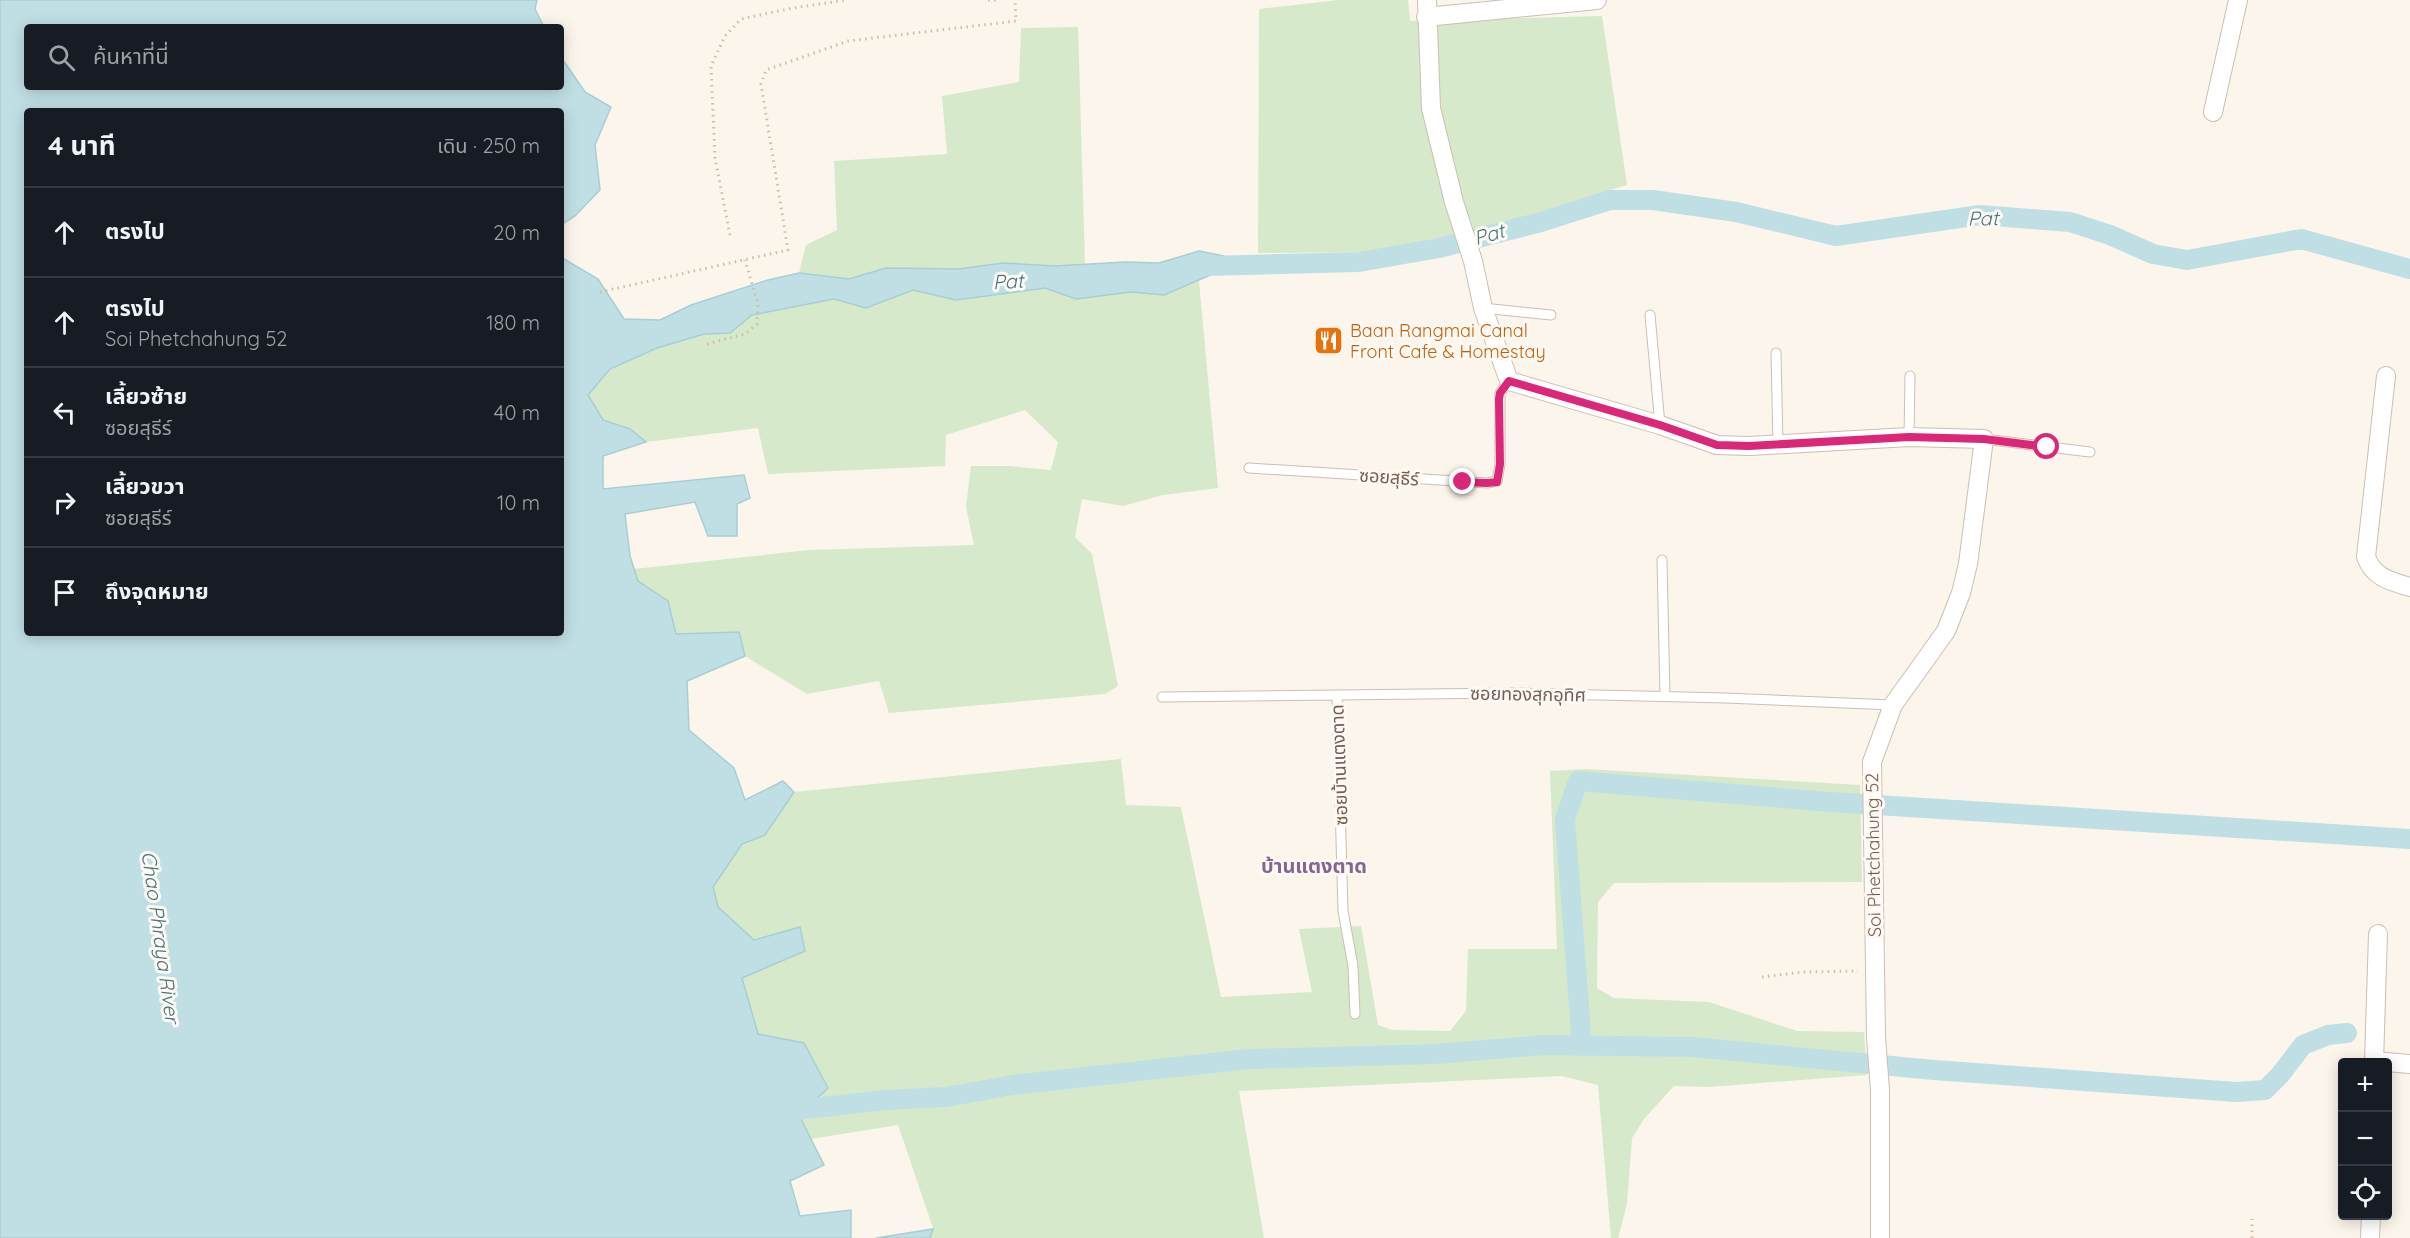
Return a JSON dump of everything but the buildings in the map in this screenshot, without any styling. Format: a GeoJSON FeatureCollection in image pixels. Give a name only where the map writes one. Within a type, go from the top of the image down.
{"type":"FeatureCollection","features":[{"type":"Feature","properties":{"kind":"street"},"geometry":{"type":"LineString","coordinates":[[1597,0],[1426,8],[1431,108],[1454,202],[1473,261],[1484,308],[1509,381],[1660,425],[1717,445],[1778,445],[1909,437],[1984,439]]}},
{"type":"Feature","properties":{"kind":"street"},"geometry":{"type":"LineString","coordinates":[[2213,112],[2238,0]]}},
{"type":"Feature","properties":{"kind":"street"},"geometry":{"type":"LineString","coordinates":[[2386,376],[2366,557],[2371,569],[2382,579],[2410,586]]}},
{"type":"Feature","properties":{"kind":"street","name":"Soi Phetchahung 52"},"geometry":{"type":"LineString","coordinates":[[1881,1238],[1879,1076],[1871,845],[1872,764],[1893,705],[1946,632],[1961,592],[1968,564],[1984,439]]}},
{"type":"Feature","properties":{"kind":"street"},"geometry":{"type":"LineString","coordinates":[[2374,1058],[2378,934]]}},
{"type":"Feature","properties":{"kind":"street"},"geometry":{"type":"LineString","coordinates":[[2392,1062],[2410,1064]]}},
{"type":"Feature","properties":{"kind":"street"},"geometry":{"type":"LineString","coordinates":[[2370,1238],[2371,1220]]}},
{"type":"Feature","properties":{"kind":"lane"},"geometry":{"type":"LineString","coordinates":[[1484,308],[1551,315]]}},
{"type":"Feature","properties":{"kind":"lane"},"geometry":{"type":"LineString","coordinates":[[1650,315],[1660,425]]}},
{"type":"Feature","properties":{"kind":"lane"},"geometry":{"type":"LineString","coordinates":[[1776,352],[1778,445]]}},
{"type":"Feature","properties":{"kind":"lane"},"geometry":{"type":"LineString","coordinates":[[1909,437],[1910,376]]}},
{"type":"Feature","properties":{"kind":"lane","name":"ซอยสุธีร์"},"geometry":{"type":"LineString","coordinates":[[1249,468],[1497,482],[1500,464],[1499,399],[1500,393],[1509,381]]}},
{"type":"Feature","properties":{"kind":"lane"},"geometry":{"type":"LineString","coordinates":[[1984,439],[2090,452]]}},
{"type":"Feature","properties":{"kind":"lane"},"geometry":{"type":"LineString","coordinates":[[1662,560],[1665,696]]}},
{"type":"Feature","properties":{"kind":"lane","name":"ซอยทองสุกอุทิศ"},"geometry":{"type":"LineString","coordinates":[[1162,697],[1512,693],[1665,696],[1893,705]]}},
{"type":"Feature","properties":{"kind":"lane","name":"ซอยบ้านแตงตาด"},"geometry":{"type":"LineString","coordinates":[[1337,695],[1343,911],[1353,966],[1355,1014]]}},
{"type":"Feature","properties":{"kind":"path"},"geometry":{"type":"LineString","coordinates":[[730,235],[715,158],[711,66],[725,36],[741,19],[847,0]]}},
{"type":"Feature","properties":{"kind":"path"},"geometry":{"type":"LineString","coordinates":[[988,0],[996,0]]}},
{"type":"Feature","properties":{"kind":"path"},"geometry":{"type":"LineString","coordinates":[[600,292],[788,250],[761,84],[766,70],[848,41],[1016,21],[1015,0]]}},
{"type":"Feature","properties":{"kind":"path"},"geometry":{"type":"LineString","coordinates":[[707,344],[745,334],[757,324],[758,304],[745,260]]}},
{"type":"Feature","properties":{"kind":"path"},"geometry":{"type":"LineString","coordinates":[[1762,977],[1803,972],[1874,971]]}},
{"type":"Feature","properties":{"kind":"path"},"geometry":{"type":"LineString","coordinates":[[2252,1219],[2252,1238]]}},
{"type":"Feature","properties":{"kind":"green space"},"geometry":{"type":"Polygon","coordinates":[[[1339,0],[1408,0],[1410,21],[1602,16],[1627,185],[1512,221],[1377,252],[1258,253],[1259,9],[1339,0]]]}},
{"type":"Feature","properties":{"kind":"green space"},"geometry":{"type":"Polygon","coordinates":[[[1078,27],[1085,265],[1003,263],[958,269],[886,268],[849,279],[799,273],[806,245],[837,230],[834,161],[947,154],[942,96],[1019,82],[1021,28],[1078,27]]]}},
{"type":"Feature","properties":{"kind":"green space"},"geometry":{"type":"Polygon","coordinates":[[[1199,281],[1218,488],[1163,495],[1123,506],[1082,499],[1075,537],[1092,554],[1118,686],[1105,694],[889,713],[879,681],[807,694],[745,656],[739,632],[676,634],[668,601],[638,581],[634,569],[809,550],[974,545],[966,507],[971,466],[1009,466],[1051,470],[1058,442],[1025,410],[946,435],[945,466],[768,474],[758,428],[646,442],[630,429],[603,420],[588,395],[610,370],[657,348],[704,334],[730,333],[752,315],[834,299],[866,308],[913,290],[956,300],[1045,288],[1076,299],[1131,292],[1164,295],[1199,281]]]}},
{"type":"Feature","properties":{"kind":"green space"},"geometry":{"type":"Polygon","coordinates":[[[1121,759],[1126,805],[1181,807],[1221,997],[1312,992],[1299,929],[1361,926],[1378,1025],[1392,1030],[1450,1031],[1466,1011],[1468,949],[1557,949],[1550,771],[1586,769],[1860,785],[1862,882],[1614,883],[1598,902],[1597,988],[1614,998],[1709,1002],[1797,1031],[1864,1032],[1867,1075],[1709,1087],[1674,1086],[1644,1119],[1632,1138],[1627,1204],[1618,1238],[1611,1238],[1598,1085],[1562,1076],[1239,1091],[1264,1238],[930,1238],[933,1228],[898,1125],[811,1139],[799,1115],[828,1088],[803,1043],[758,1034],[742,978],[805,951],[799,928],[754,940],[718,907],[713,887],[742,844],[765,835],[794,792],[1121,759]]]}},
{"type":"Feature","properties":{"kind":"water","name":"Chao Phraya River"},"geometry":{"type":"Polygon","coordinates":[[[0,0],[537,0],[535,9],[542,24],[24,24],[24,90],[564,90],[564,61],[585,92],[611,107],[595,145],[600,190],[575,216],[564,223],[564,108],[24,108],[24,636],[564,636],[564,259],[598,279],[624,319],[660,320],[691,305],[768,280],[799,273],[849,279],[886,268],[958,269],[1003,263],[1055,266],[1125,262],[1159,263],[1199,251],[1224,256],[1234,265],[1164,295],[1131,292],[1076,299],[1045,288],[956,300],[913,290],[866,308],[834,299],[752,315],[730,333],[704,334],[657,348],[610,369],[588,395],[603,420],[630,429],[646,442],[603,456],[603,489],[744,475],[750,498],[737,504],[737,536],[708,536],[695,502],[625,514],[630,556],[638,581],[668,601],[676,634],[739,632],[745,656],[687,681],[689,730],[734,768],[745,800],[783,781],[794,792],[765,835],[742,844],[713,887],[718,907],[754,940],[800,927],[805,951],[742,978],[758,1034],[804,1043],[828,1088],[799,1115],[824,1165],[790,1181],[800,1216],[851,1210],[851,1238],[0,1238],[0,0]]]}},
{"type":"Feature","properties":{"kind":"water"},"geometry":{"type":"Polygon","coordinates":[[[933,1229],[930,1238],[876,1238],[933,1229]]]}},
{"type":"Feature","properties":{"kind":"waterway","name":"Pat"},"geometry":{"type":"LineString","coordinates":[[1208,266],[1359,262],[1439,248],[1541,222],[1610,200],[1653,200],[1736,212],[1836,236],[1980,215],[2070,222],[2110,235],[2153,254],[2187,260],[2301,239],[2410,269]]}},
{"type":"Feature","properties":{"kind":"waterway"},"geometry":{"type":"LineString","coordinates":[[1582,1046],[1565,819],[1578,781],[1830,802],[2410,839]]}},
{"type":"Feature","properties":{"kind":"waterway"},"geometry":{"type":"LineString","coordinates":[[779,1112],[886,1100],[946,1097],[1013,1085],[1249,1059],[1436,1054],[1544,1045],[1692,1047],[1934,1070],[2236,1092],[2265,1090],[2303,1045],[2328,1035],[2347,1033]]}},
{"type":"Feature","properties":{"kind":"place","name":"Baan Rangmai Canal Front Cafe & Homestay"},"geometry":{"type":"Point","coordinates":[1329,340]}},
{"type":"Feature","properties":{"kind":"district","name":"บ้านแตงตาด"},"geometry":{"type":"Point","coordinates":[1314,865]}},
{"type":"Feature","properties":{"kind":"route"},"geometry":{"type":"LineString","coordinates":[[1463,482],[1497,482],[1500,464],[1499,399],[1500,393],[1509,381],[1660,425],[1717,445],[1749,446],[1909,437],[1984,439],[2047,447]]}}]}
